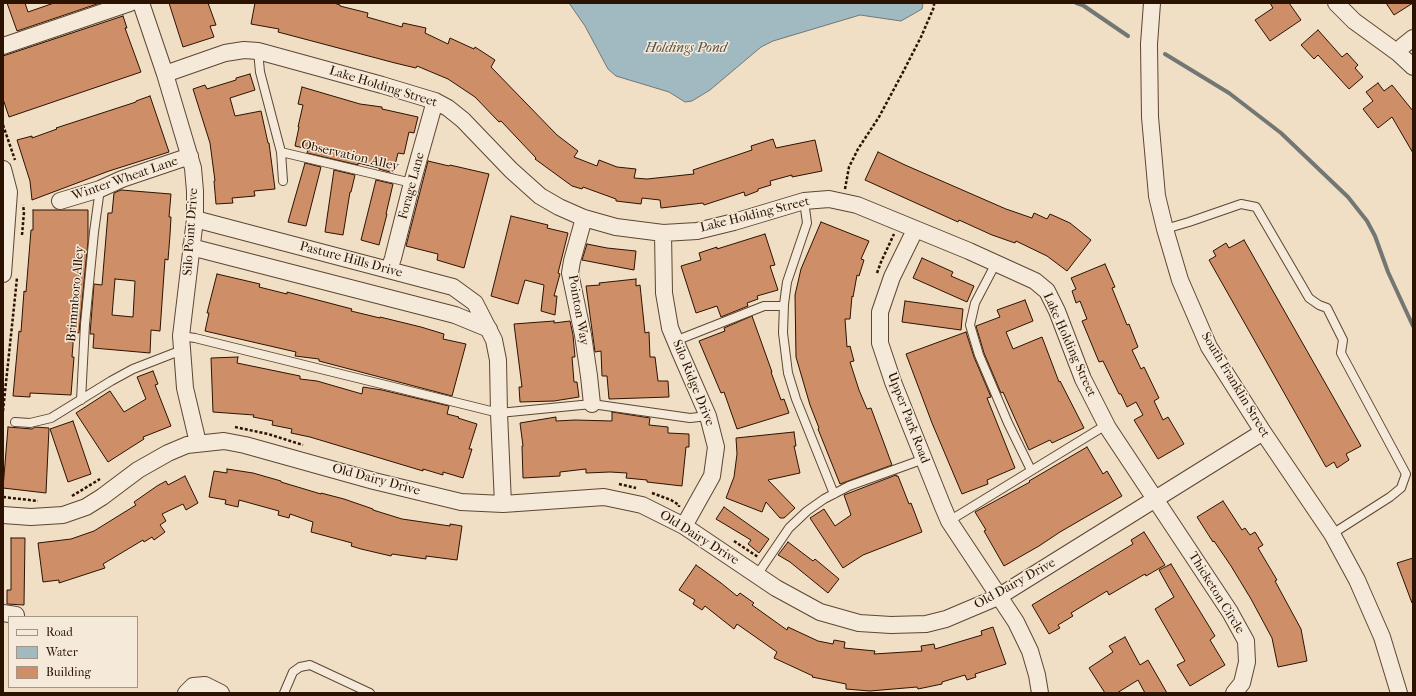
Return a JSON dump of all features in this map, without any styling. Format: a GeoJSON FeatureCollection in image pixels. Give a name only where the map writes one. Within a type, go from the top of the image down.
{"type":"FeatureCollection","features":[{"type":"Feature","properties":{"kind":"street"},"geometry":{"type":"LineString","coordinates":[[3,46],[130,3]]}},
{"type":"Feature","properties":{"kind":"street","name":"Silo Point Drive"},"geometry":{"type":"LineString","coordinates":[[141,3],[165,74],[193,168],[195,219],[181,343],[185,388],[198,443]]}},
{"type":"Feature","properties":{"kind":"street","name":"South Franklin Street"},"geometry":{"type":"LineString","coordinates":[[1152,3],[1149,44],[1150,117],[1158,196],[1165,229],[1180,280],[1209,347],[1263,432],[1332,534],[1357,580],[1382,637],[1399,693]]}},
{"type":"Feature","properties":{"kind":"street"},"geometry":{"type":"LineString","coordinates":[[1336,3],[1354,20],[1398,53],[1413,67]]}},
{"type":"Feature","properties":{"kind":"street"},"geometry":{"type":"LineString","coordinates":[[1398,53],[1403,46],[1413,38]]}},
{"type":"Feature","properties":{"kind":"street","name":"Lake Holding Street"},"geometry":{"type":"LineString","coordinates":[[165,74],[225,54],[244,50],[258,51],[435,101],[448,108],[463,120],[511,170],[540,196],[559,207],[584,218],[616,227],[663,233],[697,231],[734,222],[804,201],[829,199],[857,205],[996,263],[1035,281],[1046,291],[1057,311],[1083,380],[1106,425],[1155,500]]}},
{"type":"Feature","properties":{"kind":"street","name":"Forage Lane"},"geometry":{"type":"LineString","coordinates":[[388,270],[393,258],[435,101]]}},
{"type":"Feature","properties":{"kind":"street","name":"Winter Wheat Lane"},"geometry":{"type":"LineString","coordinates":[[60,201],[100,189],[190,156]]}},
{"type":"Feature","properties":{"kind":"street"},"geometry":{"type":"LineString","coordinates":[[3,169],[9,192],[3,274]]}},
{"type":"Feature","properties":{"kind":"street","name":"Pointon Way"},"geometry":{"type":"LineString","coordinates":[[584,218],[570,273],[590,376],[592,404]]}},
{"type":"Feature","properties":{"kind":"street","name":"Pasture Hills Drive"},"geometry":{"type":"LineString","coordinates":[[195,219],[454,287],[475,303],[494,340],[498,360],[498,413],[503,504]]}},
{"type":"Feature","properties":{"kind":"street","name":"Upper Park Road"},"geometry":{"type":"LineString","coordinates":[[915,230],[892,277],[880,312],[880,343],[893,382],[949,521],[998,597]]}},
{"type":"Feature","properties":{"kind":"street","name":"Silo Ridge Drive"},"geometry":{"type":"LineString","coordinates":[[663,233],[664,293],[670,328],[708,416],[716,447],[712,476],[684,526]]}},
{"type":"Feature","properties":{"kind":"street","name":"Pasture Hills Drive"},"geometry":{"type":"LineString","coordinates":[[192,247],[455,315],[489,329]]}},
{"type":"Feature","properties":{"kind":"street","name":"Old Dairy Drive"},"geometry":{"type":"LineString","coordinates":[[3,515],[31,517],[63,515],[86,507],[138,470],[168,453],[187,445],[224,441],[245,444],[374,480],[461,502],[503,504],[604,497],[642,505],[684,526],[761,569],[776,588],[820,612],[859,623],[891,625],[926,624],[946,619],[998,597],[1263,432]]}},
{"type":"Feature","properties":{"kind":"street","name":"Thicketon Circle"},"geometry":{"type":"LineString","coordinates":[[1155,500],[1230,612],[1246,641],[1247,662],[1242,683],[1234,693]]}},
{"type":"Feature","properties":{"kind":"street"},"geometry":{"type":"LineString","coordinates":[[998,597],[1016,622],[1030,651],[1037,675],[1040,693]]}},
{"type":"Feature","properties":{"kind":"street"},"geometry":{"type":"LineString","coordinates":[[186,693],[193,686],[205,685],[221,693]]}},
{"type":"Feature","properties":{"kind":"lane"},"geometry":{"type":"LineString","coordinates":[[258,51],[260,72],[281,152],[283,181]]}},
{"type":"Feature","properties":{"kind":"lane","name":"Observation Alley"},"geometry":{"type":"LineString","coordinates":[[281,152],[412,183]]}},
{"type":"Feature","properties":{"kind":"lane","name":"Brimmboro Alley"},"geometry":{"type":"LineString","coordinates":[[81,400],[85,324],[94,232],[100,189]]}},
{"type":"Feature","properties":{"kind":"lane"},"geometry":{"type":"LineString","coordinates":[[804,201],[807,223],[787,282],[784,306],[784,333],[788,373],[796,399],[834,494]]}},
{"type":"Feature","properties":{"kind":"lane"},"geometry":{"type":"LineString","coordinates":[[1165,229],[1241,204],[1256,207],[1309,298],[1319,305],[1327,308],[1343,340],[1341,353],[1406,474],[1401,488],[1390,497],[1332,534]]}},
{"type":"Feature","properties":{"kind":"lane"},"geometry":{"type":"LineString","coordinates":[[996,263],[975,303],[970,325],[979,355],[1008,423],[1031,470]]}},
{"type":"Feature","properties":{"kind":"lane"},"geometry":{"type":"LineString","coordinates":[[675,340],[764,306],[784,306]]}},
{"type":"Feature","properties":{"kind":"lane"},"geometry":{"type":"LineString","coordinates":[[15,422],[30,423],[51,418],[111,381],[181,343],[195,338],[498,413],[592,404],[690,418],[708,416]]}},
{"type":"Feature","properties":{"kind":"lane"},"geometry":{"type":"LineString","coordinates":[[949,521],[1106,425]]}},
{"type":"Feature","properties":{"kind":"lane"},"geometry":{"type":"LineString","coordinates":[[761,569],[789,528],[807,511],[824,499],[849,486],[924,459]]}},
{"type":"Feature","properties":{"kind":"lane"},"geometry":{"type":"LineString","coordinates":[[284,693],[293,672],[300,667],[310,665],[370,693]]}},
{"type":"Feature","properties":{"kind":"path"},"geometry":{"type":"LineString","coordinates":[[844,192],[849,167],[879,117],[905,68],[921,37],[934,3]]}},
{"type":"Feature","properties":{"kind":"path"},"geometry":{"type":"LineString","coordinates":[[71,496],[100,479]]}},
{"type":"Feature","properties":{"kind":"path"},"geometry":{"type":"LineString","coordinates":[[3,497],[42,502]]}},
{"type":"Feature","properties":{"kind":"path"},"geometry":{"type":"LineString","coordinates":[[728,537],[761,569]]}},
{"type":"Feature","properties":{"kind":"water","name":"Holdings Pond"},"geometry":{"type":"Polygon","coordinates":[[[569,3],[923,3],[922,9],[901,21],[860,15],[773,41],[761,47],[710,90],[692,101],[685,102],[669,92],[616,76],[608,69],[585,26],[569,3]]]}},
{"type":"Feature","properties":{"kind":"building"},"geometry":{"type":"Polygon","coordinates":[[[7,3],[25,3],[28,12],[54,3],[100,3],[17,31],[7,3]]]}},
{"type":"Feature","properties":{"kind":"building"},"geometry":{"type":"Polygon","coordinates":[[[169,3],[208,3],[216,25],[210,26],[214,37],[183,47],[169,3]]]}},
{"type":"Feature","properties":{"kind":"building"},"geometry":{"type":"Polygon","coordinates":[[[255,3],[334,3],[368,13],[367,17],[402,27],[403,23],[426,28],[425,33],[448,44],[450,38],[474,49],[475,47],[495,60],[491,67],[557,135],[578,151],[574,157],[597,166],[599,160],[617,167],[636,169],[634,178],[647,179],[694,174],[693,170],[752,150],[751,146],[773,139],[776,148],[815,140],[822,171],[792,177],[792,175],[770,181],[771,185],[758,189],[758,191],[745,196],[744,192],[704,205],[703,203],[661,208],[660,200],[642,198],[641,204],[616,201],[616,199],[583,187],[582,189],[572,186],[535,159],[536,158],[501,121],[499,122],[475,97],[448,79],[417,66],[416,68],[395,63],[278,32],[279,29],[251,24],[255,3]]]}},
{"type":"Feature","properties":{"kind":"building"},"geometry":{"type":"Polygon","coordinates":[[[1270,3],[1289,3],[1301,20],[1270,41],[1255,20],[1273,8],[1270,3]]]}},
{"type":"Feature","properties":{"kind":"building"},"geometry":{"type":"Polygon","coordinates":[[[1386,3],[1413,3],[1394,15],[1386,3]]]}},
{"type":"Feature","properties":{"kind":"building"},"geometry":{"type":"Polygon","coordinates":[[[123,16],[127,28],[125,28],[141,72],[9,117],[3,99],[3,56],[123,16]]]}},
{"type":"Feature","properties":{"kind":"building"},"geometry":{"type":"Polygon","coordinates":[[[1318,30],[1342,57],[1347,53],[1358,65],[1355,68],[1363,77],[1349,89],[1318,55],[1314,59],[1301,45],[1318,30]]]}},
{"type":"Feature","properties":{"kind":"building"},"geometry":{"type":"Polygon","coordinates":[[[250,74],[255,90],[230,98],[235,116],[261,111],[269,143],[275,189],[254,191],[255,196],[232,198],[233,203],[216,204],[215,181],[210,143],[193,89],[205,85],[207,89],[250,74]]]}},
{"type":"Feature","properties":{"kind":"building"},"geometry":{"type":"Polygon","coordinates":[[[1378,83],[1384,91],[1392,85],[1413,111],[1413,153],[1392,117],[1378,128],[1363,109],[1373,101],[1366,92],[1378,83]]]}},
{"type":"Feature","properties":{"kind":"building"},"geometry":{"type":"Polygon","coordinates":[[[302,87],[360,104],[382,107],[382,109],[418,117],[414,133],[409,132],[404,154],[398,153],[393,173],[358,163],[358,165],[307,153],[308,149],[295,146],[303,105],[298,104],[302,87]]]}},
{"type":"Feature","properties":{"kind":"building"},"geometry":{"type":"Polygon","coordinates":[[[150,96],[169,152],[109,171],[32,200],[30,181],[17,140],[32,136],[32,138],[57,129],[56,128],[150,96]]]}},
{"type":"Feature","properties":{"kind":"building"},"geometry":{"type":"Polygon","coordinates":[[[878,152],[1006,209],[1032,218],[1034,213],[1047,219],[1050,214],[1070,223],[1091,240],[1067,271],[1047,256],[1016,241],[1015,243],[992,235],[959,220],[958,222],[865,180],[878,152]]]}},
{"type":"Feature","properties":{"kind":"building"},"geometry":{"type":"Polygon","coordinates":[[[428,161],[489,174],[464,268],[437,260],[438,254],[406,246],[428,161]]]}},
{"type":"Feature","properties":{"kind":"building"},"geometry":{"type":"Polygon","coordinates":[[[305,163],[321,167],[306,226],[288,222],[305,163]]]}},
{"type":"Feature","properties":{"kind":"building"},"geometry":{"type":"Polygon","coordinates":[[[334,170],[355,175],[350,192],[343,235],[325,232],[334,170]]]}},
{"type":"Feature","properties":{"kind":"building"},"geometry":{"type":"Polygon","coordinates":[[[376,180],[393,184],[379,245],[361,240],[376,180]]]}},
{"type":"Feature","properties":{"kind":"building"},"geometry":{"type":"Polygon","coordinates":[[[121,190],[171,194],[168,260],[165,259],[160,331],[151,330],[150,353],[93,348],[94,334],[90,334],[94,284],[102,285],[108,213],[112,213],[114,193],[121,190]],[[115,279],[112,315],[133,317],[135,281],[115,279]]]}},
{"type":"Feature","properties":{"kind":"building"},"geometry":{"type":"Polygon","coordinates":[[[33,210],[88,210],[88,241],[79,333],[74,332],[71,395],[30,393],[30,397],[13,396],[19,331],[21,332],[24,291],[26,292],[31,230],[33,230],[33,210]]]}},
{"type":"Feature","properties":{"kind":"building"},"geometry":{"type":"Polygon","coordinates":[[[511,216],[548,225],[547,228],[568,233],[554,296],[557,296],[555,315],[541,311],[544,285],[525,280],[518,304],[491,296],[511,216]]]}},
{"type":"Feature","properties":{"kind":"building"},"geometry":{"type":"Polygon","coordinates":[[[821,222],[869,241],[861,259],[864,260],[859,276],[857,275],[853,297],[852,296],[850,319],[845,319],[847,347],[850,346],[854,361],[850,362],[859,390],[867,409],[871,408],[892,465],[840,484],[818,429],[819,428],[810,405],[796,357],[795,295],[801,269],[821,222]]]}},
{"type":"Feature","properties":{"kind":"building"},"geometry":{"type":"Polygon","coordinates":[[[765,234],[775,265],[770,266],[778,290],[757,296],[758,299],[747,303],[748,306],[721,317],[717,306],[696,313],[681,266],[701,260],[699,253],[765,234]]]}},
{"type":"Feature","properties":{"kind":"building"},"geometry":{"type":"Polygon","coordinates":[[[1244,240],[1361,446],[1346,454],[1349,460],[1337,468],[1334,462],[1326,467],[1209,260],[1216,256],[1213,251],[1226,243],[1229,248],[1244,240]]]}},
{"type":"Feature","properties":{"kind":"building"},"geometry":{"type":"Polygon","coordinates":[[[587,244],[636,251],[634,270],[582,260],[587,244]]]}},
{"type":"Feature","properties":{"kind":"building"},"geometry":{"type":"Polygon","coordinates":[[[922,258],[953,272],[951,276],[974,286],[967,302],[913,278],[922,258]]]}},
{"type":"Feature","properties":{"kind":"building"},"geometry":{"type":"Polygon","coordinates":[[[1105,264],[1115,287],[1112,288],[1138,347],[1132,350],[1141,369],[1144,367],[1159,398],[1154,401],[1163,420],[1168,417],[1184,444],[1158,459],[1134,420],[1143,415],[1136,402],[1127,407],[1103,361],[1099,362],[1082,321],[1087,319],[1080,301],[1076,303],[1072,291],[1076,289],[1071,278],[1105,264]]]}},
{"type":"Feature","properties":{"kind":"building"},"geometry":{"type":"Polygon","coordinates":[[[217,274],[260,284],[259,287],[287,294],[287,292],[352,309],[351,311],[421,327],[444,334],[443,339],[466,344],[452,396],[319,361],[319,359],[295,356],[296,352],[205,331],[209,313],[207,313],[217,274]]]}},
{"type":"Feature","properties":{"kind":"building"},"geometry":{"type":"Polygon","coordinates":[[[636,279],[636,286],[640,285],[645,333],[649,332],[650,357],[655,357],[658,381],[668,381],[669,397],[609,399],[607,376],[602,376],[601,351],[595,352],[586,286],[636,279]]]}},
{"type":"Feature","properties":{"kind":"building"},"geometry":{"type":"Polygon","coordinates":[[[1025,300],[1033,321],[1006,332],[1013,349],[1042,337],[1059,382],[1060,381],[1084,428],[1052,443],[1050,440],[1029,450],[1003,392],[1001,393],[984,353],[976,326],[1000,317],[997,310],[1025,300]]]}},
{"type":"Feature","properties":{"kind":"building"},"geometry":{"type":"Polygon","coordinates":[[[905,301],[963,309],[961,330],[902,322],[905,301]]]}},
{"type":"Feature","properties":{"kind":"building"},"geometry":{"type":"Polygon","coordinates":[[[752,316],[781,400],[784,399],[789,413],[737,429],[724,392],[721,393],[699,341],[725,331],[724,328],[752,316]]]}},
{"type":"Feature","properties":{"kind":"building"},"geometry":{"type":"Polygon","coordinates":[[[554,321],[554,323],[570,321],[575,357],[572,357],[574,382],[577,382],[579,397],[554,401],[520,402],[519,387],[522,387],[514,324],[554,321]]]}},
{"type":"Feature","properties":{"kind":"building"},"geometry":{"type":"Polygon","coordinates":[[[966,332],[974,357],[991,397],[987,398],[1015,468],[987,480],[988,484],[962,494],[932,423],[906,354],[966,332]]]}},
{"type":"Feature","properties":{"kind":"building"},"geometry":{"type":"Polygon","coordinates":[[[238,357],[237,363],[300,376],[300,379],[317,381],[362,394],[363,387],[449,406],[447,414],[477,424],[469,449],[472,449],[463,478],[443,472],[443,475],[423,469],[423,471],[310,437],[291,433],[292,429],[272,425],[273,421],[253,417],[254,415],[213,412],[211,358],[238,357]]]}},
{"type":"Feature","properties":{"kind":"building"},"geometry":{"type":"Polygon","coordinates":[[[153,371],[158,384],[155,385],[171,426],[143,437],[144,439],[108,462],[76,413],[110,391],[124,412],[146,399],[137,377],[153,371]]]}},
{"type":"Feature","properties":{"kind":"building"},"geometry":{"type":"Polygon","coordinates":[[[612,412],[650,418],[649,425],[668,427],[668,433],[689,434],[689,447],[686,447],[682,486],[626,478],[627,473],[586,473],[586,469],[560,472],[560,476],[523,478],[523,446],[520,423],[556,417],[556,421],[612,421],[612,412]]]}},
{"type":"Feature","properties":{"kind":"building"},"geometry":{"type":"Polygon","coordinates":[[[73,421],[91,474],[68,482],[50,429],[73,421]]]}},
{"type":"Feature","properties":{"kind":"building"},"geometry":{"type":"Polygon","coordinates":[[[8,427],[32,429],[35,427],[49,428],[46,493],[3,488],[8,427]]]}},
{"type":"Feature","properties":{"kind":"building"},"geometry":{"type":"Polygon","coordinates":[[[794,432],[796,446],[794,446],[800,473],[768,480],[795,508],[784,518],[780,518],[766,502],[762,512],[726,498],[734,477],[737,454],[736,438],[794,432]]]}},
{"type":"Feature","properties":{"kind":"building"},"geometry":{"type":"Polygon","coordinates":[[[1087,447],[1103,474],[1107,471],[1122,496],[1004,566],[975,512],[1030,482],[1029,481],[1087,447]]]}},
{"type":"Feature","properties":{"kind":"building"},"geometry":{"type":"Polygon","coordinates":[[[227,469],[253,473],[321,494],[344,499],[402,519],[450,526],[450,524],[462,526],[457,560],[426,556],[426,559],[392,554],[391,556],[361,549],[351,546],[352,543],[311,532],[313,522],[290,514],[289,518],[278,515],[279,511],[239,500],[238,507],[225,504],[226,500],[209,497],[214,471],[227,473],[227,469]]]}},
{"type":"Feature","properties":{"kind":"building"},"geometry":{"type":"Polygon","coordinates":[[[896,475],[898,476],[909,504],[911,503],[922,532],[863,555],[843,568],[810,518],[824,509],[835,526],[851,515],[844,495],[896,475]]]}},
{"type":"Feature","properties":{"kind":"building"},"geometry":{"type":"Polygon","coordinates":[[[185,476],[198,503],[186,510],[183,504],[162,514],[166,521],[160,525],[165,532],[154,540],[152,537],[144,542],[143,540],[103,564],[105,568],[59,583],[59,580],[43,582],[38,543],[71,539],[94,531],[136,505],[134,502],[157,486],[166,481],[168,485],[185,476]]]}},
{"type":"Feature","properties":{"kind":"building"},"geometry":{"type":"Polygon","coordinates":[[[1223,501],[1242,530],[1245,528],[1250,535],[1255,532],[1263,545],[1258,548],[1277,580],[1275,581],[1301,629],[1307,661],[1278,667],[1272,638],[1251,599],[1231,566],[1197,517],[1223,501]]]}},
{"type":"Feature","properties":{"kind":"building"},"geometry":{"type":"Polygon","coordinates":[[[724,507],[769,539],[759,553],[748,544],[751,540],[716,519],[724,507]]]}},
{"type":"Feature","properties":{"kind":"building"},"geometry":{"type":"Polygon","coordinates":[[[1144,532],[1165,565],[1146,576],[1145,574],[1109,595],[1107,591],[1071,613],[1073,616],[1058,625],[1060,628],[1049,634],[1032,605],[1133,544],[1131,540],[1144,532]]]}},
{"type":"Feature","properties":{"kind":"building"},"geometry":{"type":"Polygon","coordinates":[[[11,538],[25,538],[24,605],[7,604],[7,590],[11,590],[11,538]]]}},
{"type":"Feature","properties":{"kind":"building"},"geometry":{"type":"Polygon","coordinates":[[[788,542],[813,561],[815,559],[839,579],[828,593],[790,562],[778,555],[788,542]]]}},
{"type":"Feature","properties":{"kind":"building"},"geometry":{"type":"Polygon","coordinates":[[[1413,558],[1413,602],[1412,603],[1397,563],[1413,558]]]}},
{"type":"Feature","properties":{"kind":"building"},"geometry":{"type":"Polygon","coordinates":[[[1171,564],[1215,636],[1210,640],[1225,665],[1190,686],[1177,665],[1185,661],[1155,609],[1174,597],[1159,570],[1171,564]]]}},
{"type":"Feature","properties":{"kind":"building"},"geometry":{"type":"Polygon","coordinates":[[[696,565],[737,596],[740,593],[754,603],[752,605],[787,630],[788,627],[818,641],[833,644],[834,640],[845,642],[844,648],[875,651],[874,654],[922,651],[921,646],[934,644],[935,649],[982,635],[981,631],[993,627],[1006,664],[975,674],[976,677],[967,680],[965,675],[942,682],[942,684],[918,689],[917,687],[870,691],[846,689],[846,684],[812,677],[813,676],[774,658],[777,652],[737,624],[734,629],[705,606],[702,610],[693,604],[695,600],[679,590],[696,565]]]}},
{"type":"Feature","properties":{"kind":"building"},"geometry":{"type":"Polygon","coordinates":[[[1125,637],[1140,665],[1148,660],[1167,693],[1145,693],[1138,680],[1117,693],[1105,693],[1089,668],[1113,652],[1109,646],[1125,637]]]}},
{"type":"Feature","properties":{"kind":"waterway"},"geometry":{"type":"LineString","coordinates":[[1076,3],[1084,6],[1128,36]]}},
{"type":"Feature","properties":{"kind":"waterway"},"geometry":{"type":"LineString","coordinates":[[1165,54],[1229,93],[1281,133],[1348,197],[1367,221],[1375,236],[1388,272],[1413,326]]}}]}
